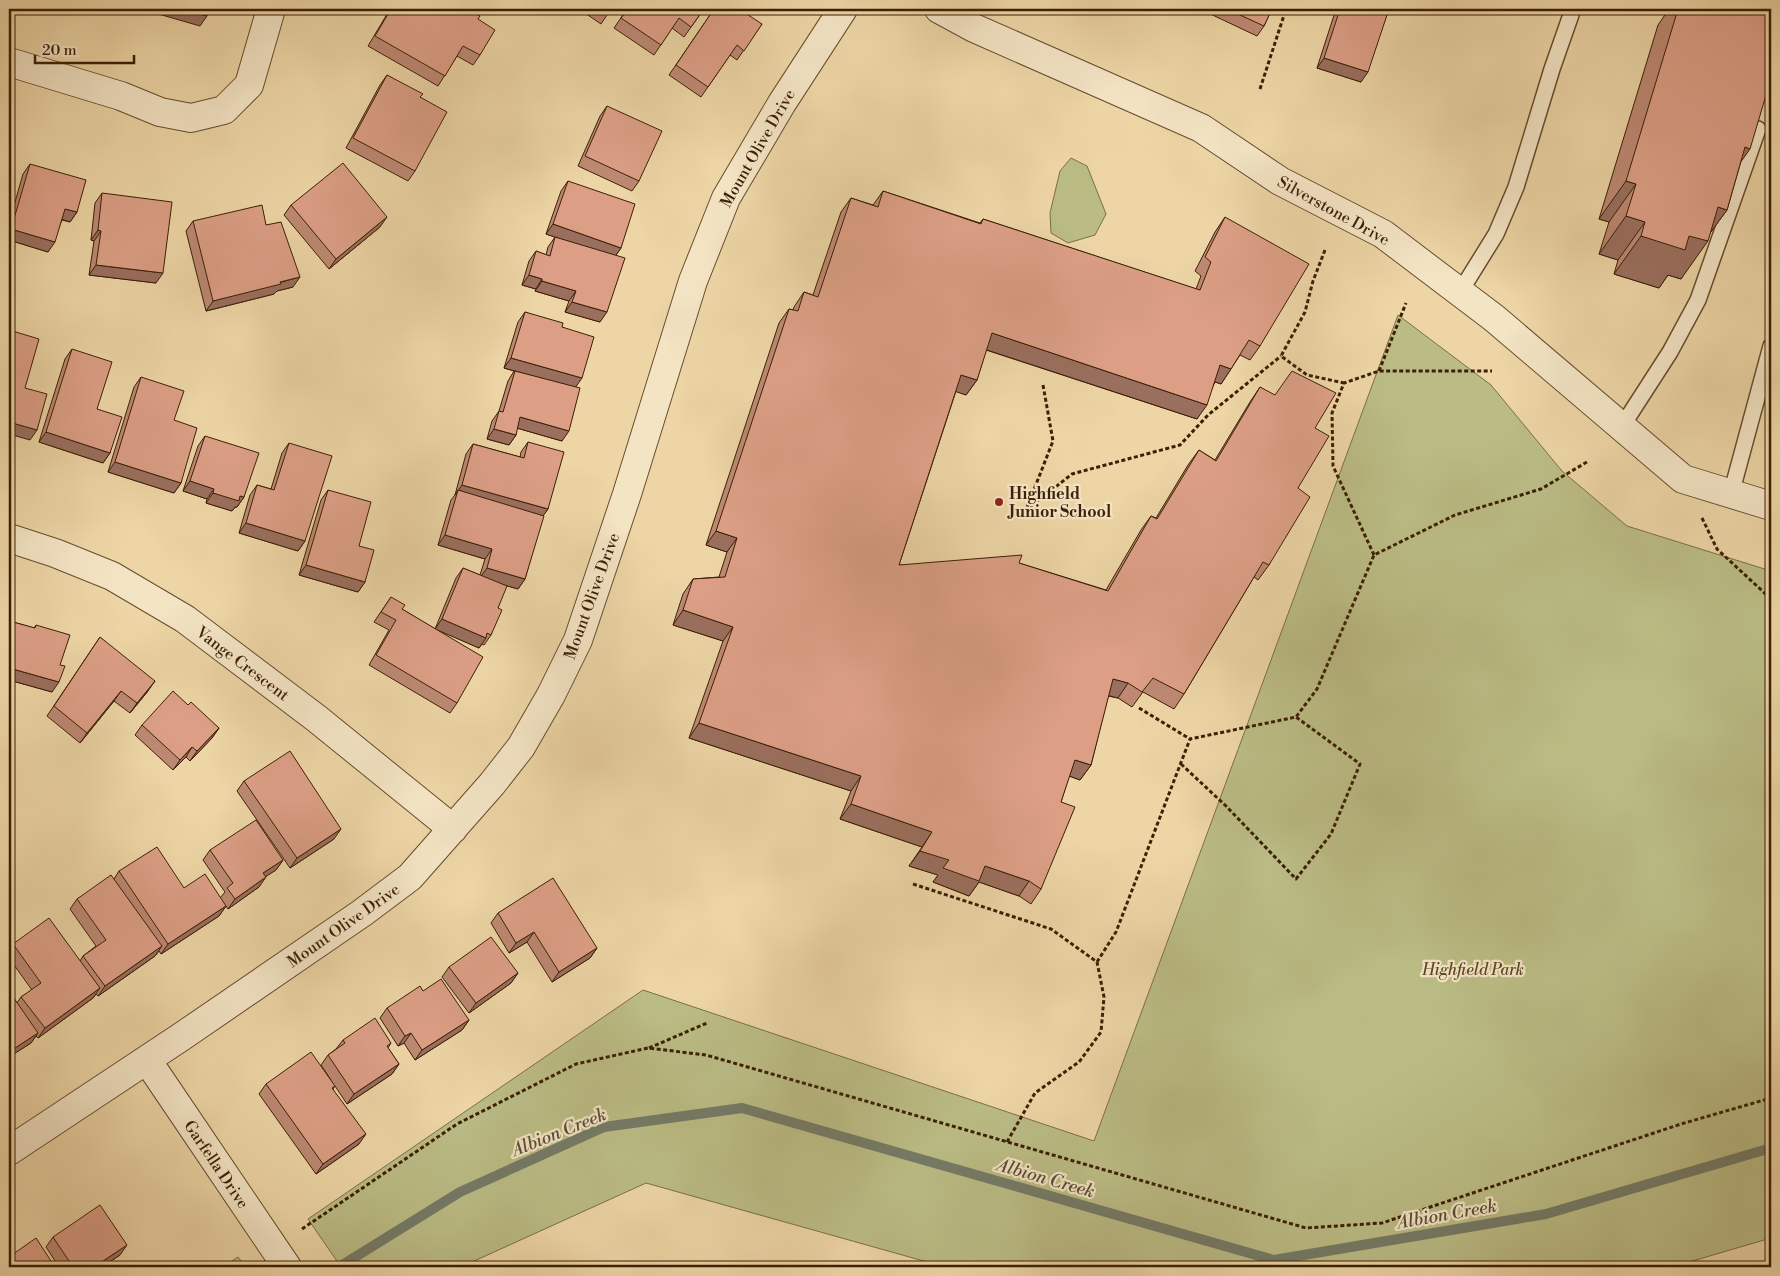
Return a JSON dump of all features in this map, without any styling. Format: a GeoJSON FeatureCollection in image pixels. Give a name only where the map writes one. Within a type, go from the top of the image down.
{"type":"FeatureCollection","features":[{"type":"Feature","properties":{"kind":"street"},"geometry":{"type":"LineString","coordinates":[[9,62],[121,96],[160,112],[191,118],[224,110],[249,85],[271,9]]}},
{"type":"Feature","properties":{"kind":"street","name":"Mount Olive Drive"},"geometry":{"type":"LineString","coordinates":[[9,1151],[147,1060],[362,913],[410,877],[492,784],[521,746],[551,695],[578,640],[628,494],[693,281],[726,198],[782,103],[843,9]]}},
{"type":"Feature","properties":{"kind":"street","name":"Silverstone Drive"},"geometry":{"type":"LineString","coordinates":[[939,9],[974,28],[1201,128],[1280,181],[1383,234],[1494,318],[1683,479],[1771,506]]}},
{"type":"Feature","properties":{"kind":"street","name":"Vange Crescent"},"geometry":{"type":"LineString","coordinates":[[9,538],[55,553],[112,576],[185,619],[323,724],[453,829]]}},
{"type":"Feature","properties":{"kind":"street","name":"Garfella Drive"},"geometry":{"type":"LineString","coordinates":[[147,1060],[287,1267]]}},
{"type":"Feature","properties":{"kind":"lane"},"geometry":{"type":"LineString","coordinates":[[1460,292],[1496,234],[1516,187],[1572,9]]}},
{"type":"Feature","properties":{"kind":"lane"},"geometry":{"type":"LineString","coordinates":[[1621,428],[1670,352],[1698,300],[1758,129]]}},
{"type":"Feature","properties":{"kind":"lane"},"geometry":{"type":"LineString","coordinates":[[1731,494],[1771,346]]}},
{"type":"Feature","properties":{"kind":"path"},"geometry":{"type":"LineString","coordinates":[[1260,89],[1286,9]]}},
{"type":"Feature","properties":{"kind":"path"},"geometry":{"type":"LineString","coordinates":[[1043,385],[1053,441],[1026,510],[1072,474],[1180,445],[1208,415],[1282,356],[1305,312],[1313,281],[1325,250]]}},
{"type":"Feature","properties":{"kind":"path"},"geometry":{"type":"LineString","coordinates":[[1379,371],[1406,304]]}},
{"type":"Feature","properties":{"kind":"path"},"geometry":{"type":"LineString","coordinates":[[1282,356],[1307,375],[1344,383],[1379,371],[1492,371]]}},
{"type":"Feature","properties":{"kind":"path"},"geometry":{"type":"LineString","coordinates":[[1344,383],[1332,414],[1333,466],[1374,555]]}},
{"type":"Feature","properties":{"kind":"path"},"geometry":{"type":"LineString","coordinates":[[1139,708],[1190,739],[1296,717],[1317,689],[1374,555],[1454,515],[1541,489],[1587,462]]}},
{"type":"Feature","properties":{"kind":"path"},"geometry":{"type":"LineString","coordinates":[[1683,479],[1718,549],[1771,599]]}},
{"type":"Feature","properties":{"kind":"path"},"geometry":{"type":"LineString","coordinates":[[1181,764],[1226,806],[1296,880],[1331,834],[1360,764],[1296,717]]}},
{"type":"Feature","properties":{"kind":"path"},"geometry":{"type":"LineString","coordinates":[[1097,962],[1116,932],[1190,739]]}},
{"type":"Feature","properties":{"kind":"path"},"geometry":{"type":"LineString","coordinates":[[913,884],[1051,929],[1097,962],[1104,996],[1101,1032],[1079,1062],[1035,1093],[1007,1142]]}},
{"type":"Feature","properties":{"kind":"path"},"geometry":{"type":"LineString","coordinates":[[302,1229],[457,1124],[576,1064],[648,1048],[707,1023]]}},
{"type":"Feature","properties":{"kind":"path"},"geometry":{"type":"LineString","coordinates":[[648,1048],[706,1055],[1306,1228],[1382,1222],[1681,1124],[1771,1098]]}},
{"type":"Feature","properties":{"kind":"green space"},"geometry":{"type":"Polygon","coordinates":[[[1071,158],[1087,166],[1106,214],[1095,235],[1068,243],[1051,233],[1050,213],[1060,171],[1071,158]]]}},
{"type":"Feature","properties":{"kind":"green space","name":"Highfield Park"},"geometry":{"type":"Polygon","coordinates":[[[1398,315],[1491,385],[1562,471],[1627,526],[1771,571],[1771,1238],[1672,1267],[945,1267],[646,1183],[461,1267],[341,1267],[308,1219],[643,990],[1094,1141],[1398,315]]]}},
{"type":"Feature","properties":{"kind":"green space"},"geometry":{"type":"Polygon","coordinates":[[[238,1257],[246,1267],[223,1267],[238,1257]]]}},
{"type":"Feature","properties":{"kind":"building"},"geometry":{"type":"Polygon","coordinates":[[[181,9],[209,9],[207,16],[181,9]]]}},
{"type":"Feature","properties":{"kind":"building"},"geometry":{"type":"Polygon","coordinates":[[[391,9],[467,9],[480,16],[478,19],[495,30],[480,55],[463,46],[445,76],[375,36],[391,9]]]}},
{"type":"Feature","properties":{"kind":"building"},"geometry":{"type":"Polygon","coordinates":[[[601,9],[611,9],[608,14],[601,9]]]}},
{"type":"Feature","properties":{"kind":"building"},"geometry":{"type":"Polygon","coordinates":[[[628,9],[704,9],[691,27],[679,18],[661,45],[621,18],[628,9]]]}},
{"type":"Feature","properties":{"kind":"building"},"geometry":{"type":"Polygon","coordinates":[[[714,9],[739,9],[762,24],[744,51],[737,45],[708,87],[676,65],[714,9]]]}},
{"type":"Feature","properties":{"kind":"building"},"geometry":{"type":"Polygon","coordinates":[[[1227,9],[1272,9],[1264,26],[1227,9]]]}},
{"type":"Feature","properties":{"kind":"building"},"geometry":{"type":"Polygon","coordinates":[[[1340,9],[1389,9],[1368,72],[1324,58],[1340,9]]]}},
{"type":"Feature","properties":{"kind":"building"},"geometry":{"type":"Polygon","coordinates":[[[1678,9],[1771,9],[1771,68],[1766,84],[1769,85],[1750,149],[1745,147],[1727,210],[1718,207],[1708,241],[1689,236],[1685,250],[1641,236],[1645,222],[1626,216],[1636,184],[1626,181],[1678,9]]]}},
{"type":"Feature","properties":{"kind":"building"},"geometry":{"type":"Polygon","coordinates":[[[387,75],[423,94],[420,97],[447,112],[415,171],[353,138],[387,75]]]}},
{"type":"Feature","properties":{"kind":"building"},"geometry":{"type":"Polygon","coordinates":[[[607,106],[662,131],[639,181],[585,156],[607,106]]]}},
{"type":"Feature","properties":{"kind":"building"},"geometry":{"type":"Polygon","coordinates":[[[343,163],[387,217],[336,259],[291,205],[343,163]]]}},
{"type":"Feature","properties":{"kind":"building"},"geometry":{"type":"Polygon","coordinates":[[[30,164],[86,180],[77,212],[65,209],[55,242],[11,229],[30,164]]]}},
{"type":"Feature","properties":{"kind":"building"},"geometry":{"type":"Polygon","coordinates":[[[568,181],[635,204],[621,248],[553,224],[568,181]]]}},
{"type":"Feature","properties":{"kind":"building"},"geometry":{"type":"Polygon","coordinates":[[[883,191],[981,224],[983,219],[1200,290],[1211,262],[1205,257],[1225,217],[1309,264],[1260,346],[1249,340],[1231,369],[1220,365],[1207,405],[992,333],[977,380],[961,375],[899,565],[1022,555],[1019,563],[1108,591],[1151,516],[1157,519],[1199,450],[1216,461],[1260,387],[1275,395],[1292,371],[1336,393],[1315,428],[1329,436],[1298,488],[1310,497],[1269,565],[1263,562],[1184,694],[1153,678],[1142,692],[1128,683],[1113,679],[1091,765],[1075,760],[1061,802],[1075,807],[1041,889],[1029,881],[985,866],[979,881],[943,868],[949,860],[920,851],[932,832],[851,804],[861,776],[699,723],[733,627],[683,610],[693,579],[725,577],[737,538],[716,531],[789,309],[798,311],[804,292],[818,297],[851,198],[878,207],[883,191]]]}},
{"type":"Feature","properties":{"kind":"building"},"geometry":{"type":"Polygon","coordinates":[[[102,193],[172,202],[163,273],[96,265],[101,231],[98,230],[102,193]]]}},
{"type":"Feature","properties":{"kind":"building"},"geometry":{"type":"Polygon","coordinates":[[[262,205],[266,225],[281,222],[300,277],[280,282],[281,284],[213,301],[193,221],[262,205]]]}},
{"type":"Feature","properties":{"kind":"building"},"geometry":{"type":"Polygon","coordinates":[[[555,237],[625,258],[607,312],[572,302],[576,291],[529,275],[536,251],[550,256],[555,237]]]}},
{"type":"Feature","properties":{"kind":"building"},"geometry":{"type":"Polygon","coordinates":[[[525,312],[563,323],[562,327],[594,337],[582,378],[511,358],[525,312]]]}},
{"type":"Feature","properties":{"kind":"building"},"geometry":{"type":"Polygon","coordinates":[[[9,330],[39,339],[25,388],[47,394],[37,430],[9,422],[9,330]]]}},
{"type":"Feature","properties":{"kind":"building"},"geometry":{"type":"Polygon","coordinates":[[[72,349],[112,362],[97,409],[122,417],[110,453],[46,432],[72,349]]]}},
{"type":"Feature","properties":{"kind":"building"},"geometry":{"type":"Polygon","coordinates":[[[515,371],[580,388],[569,431],[520,417],[516,435],[494,429],[499,411],[503,412],[515,371]]]}},
{"type":"Feature","properties":{"kind":"building"},"geometry":{"type":"Polygon","coordinates":[[[141,377],[184,391],[174,420],[197,428],[181,483],[115,462],[141,377]]]}},
{"type":"Feature","properties":{"kind":"building"},"geometry":{"type":"Polygon","coordinates":[[[205,436],[259,453],[244,497],[240,496],[239,501],[213,493],[214,489],[190,481],[205,436]]]}},
{"type":"Feature","properties":{"kind":"building"},"geometry":{"type":"Polygon","coordinates":[[[528,442],[564,452],[548,509],[462,485],[473,444],[524,458],[528,442]]]}},
{"type":"Feature","properties":{"kind":"building"},"geometry":{"type":"Polygon","coordinates":[[[289,443],[332,456],[305,541],[246,523],[257,485],[274,490],[289,443]]]}},
{"type":"Feature","properties":{"kind":"building"},"geometry":{"type":"Polygon","coordinates":[[[328,490],[371,502],[359,546],[374,550],[365,582],[306,565],[328,490]]]}},
{"type":"Feature","properties":{"kind":"building"},"geometry":{"type":"Polygon","coordinates":[[[458,490],[544,516],[525,579],[487,568],[492,549],[445,535],[458,490]]]}},
{"type":"Feature","properties":{"kind":"building"},"geometry":{"type":"Polygon","coordinates":[[[463,568],[507,586],[498,608],[502,610],[491,635],[487,633],[486,638],[442,619],[463,568]]]}},
{"type":"Feature","properties":{"kind":"building"},"geometry":{"type":"Polygon","coordinates":[[[391,597],[405,605],[402,609],[483,657],[457,703],[376,655],[396,620],[381,612],[391,597]]]}},
{"type":"Feature","properties":{"kind":"building"},"geometry":{"type":"Polygon","coordinates":[[[13,622],[35,628],[36,625],[70,635],[60,665],[65,666],[59,682],[9,668],[9,638],[13,622]]]}},
{"type":"Feature","properties":{"kind":"building"},"geometry":{"type":"Polygon","coordinates":[[[100,637],[155,681],[137,703],[121,691],[87,733],[54,706],[100,637]]]}},
{"type":"Feature","properties":{"kind":"building"},"geometry":{"type":"Polygon","coordinates":[[[173,691],[188,705],[191,702],[219,728],[197,751],[192,747],[180,760],[142,725],[173,691]]]}},
{"type":"Feature","properties":{"kind":"building"},"geometry":{"type":"Polygon","coordinates":[[[290,751],[341,829],[297,858],[244,781],[290,751]]]}},
{"type":"Feature","properties":{"kind":"building"},"geometry":{"type":"Polygon","coordinates":[[[256,820],[283,860],[263,873],[266,877],[235,899],[227,888],[233,883],[210,850],[256,820]]]}},
{"type":"Feature","properties":{"kind":"building"},"geometry":{"type":"Polygon","coordinates":[[[157,847],[184,888],[205,874],[226,906],[168,944],[119,871],[157,847]]]}},
{"type":"Feature","properties":{"kind":"building"},"geometry":{"type":"Polygon","coordinates":[[[111,875],[162,946],[105,986],[83,956],[106,940],[77,899],[111,875]]]}},
{"type":"Feature","properties":{"kind":"building"},"geometry":{"type":"Polygon","coordinates":[[[553,878],[597,948],[559,972],[534,932],[516,943],[498,913],[553,878]]]}},
{"type":"Feature","properties":{"kind":"building"},"geometry":{"type":"Polygon","coordinates":[[[49,918],[100,988],[45,1028],[21,997],[41,983],[13,944],[49,918]]]}},
{"type":"Feature","properties":{"kind":"building"},"geometry":{"type":"Polygon","coordinates":[[[491,937],[518,973],[476,1003],[449,967],[491,937]]]}},
{"type":"Feature","properties":{"kind":"building"},"geometry":{"type":"Polygon","coordinates":[[[441,979],[469,1020],[422,1050],[411,1033],[405,1036],[387,1008],[420,986],[423,991],[441,979]]]}},
{"type":"Feature","properties":{"kind":"building"},"geometry":{"type":"Polygon","coordinates":[[[9,991],[38,1033],[9,1052],[9,991]]]}},
{"type":"Feature","properties":{"kind":"building"},"geometry":{"type":"Polygon","coordinates":[[[375,1018],[391,1043],[387,1046],[399,1064],[354,1094],[328,1055],[345,1043],[343,1040],[375,1018]]]}},
{"type":"Feature","properties":{"kind":"building"},"geometry":{"type":"Polygon","coordinates":[[[311,1052],[335,1086],[332,1088],[366,1134],[323,1164],[266,1084],[311,1052]]]}},
{"type":"Feature","properties":{"kind":"building"},"geometry":{"type":"Polygon","coordinates":[[[100,1205],[127,1245],[94,1267],[73,1267],[53,1237],[100,1205]]]}},
{"type":"Feature","properties":{"kind":"building"},"geometry":{"type":"Polygon","coordinates":[[[36,1238],[55,1267],[9,1267],[9,1257],[36,1238]]]}},
{"type":"Feature","properties":{"kind":"waterway","name":"Albion Creek"},"geometry":{"type":"LineString","coordinates":[[339,1267],[460,1192],[604,1127],[742,1108],[1274,1260],[1546,1214],[1771,1148]]}},
{"type":"Feature","properties":{"kind":"place","name":"Highfield Junior School"},"geometry":{"type":"Point","coordinates":[999,502]}}]}
